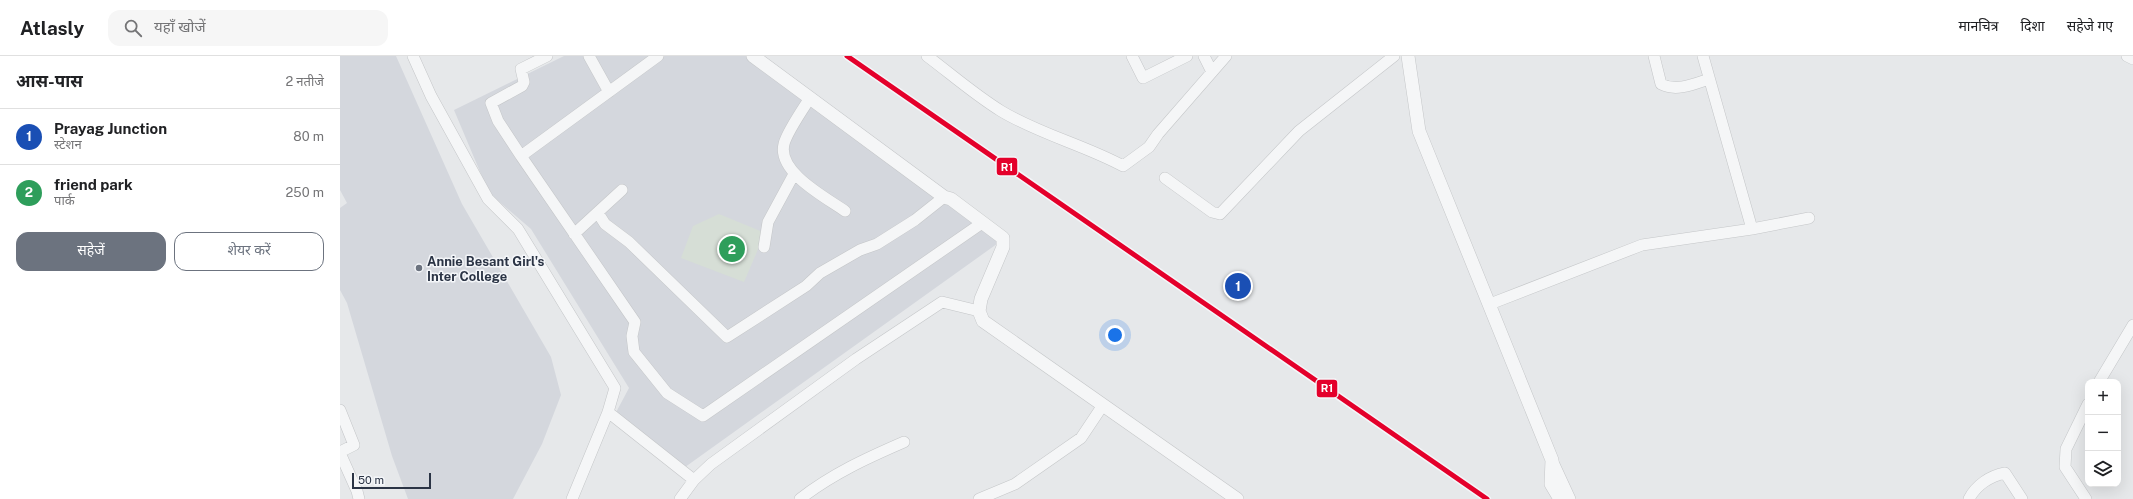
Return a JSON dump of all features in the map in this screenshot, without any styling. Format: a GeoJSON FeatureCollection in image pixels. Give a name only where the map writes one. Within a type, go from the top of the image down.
{"type":"FeatureCollection","features":[{"type":"Feature","properties":{"kind":"street"},"geometry":{"type":"LineString","coordinates":[[413,56],[431,96],[488,199],[518,229],[615,388],[608,412],[572,499]]}},
{"type":"Feature","properties":{"kind":"street"},"geometry":{"type":"LineString","coordinates":[[547,56],[521,70],[524,82],[522,86],[491,103],[498,120],[635,322],[632,336],[634,352],[667,393],[703,416],[982,223]]}},
{"type":"Feature","properties":{"kind":"street"},"geometry":{"type":"LineString","coordinates":[[589,56],[609,92]]}},
{"type":"Feature","properties":{"kind":"street"},"geometry":{"type":"LineString","coordinates":[[522,156],[586,111],[658,56]]}},
{"type":"Feature","properties":{"kind":"street"},"geometry":{"type":"LineString","coordinates":[[753,56],[944,197],[951,199],[1003,238],[1003,247],[981,299],[979,311],[983,321],[1237,499]]}},
{"type":"Feature","properties":{"kind":"street"},"geometry":{"type":"LineString","coordinates":[[927,56],[1000,110],[1034,127],[1090,150],[1123,166],[1149,147],[1158,134],[1226,56]]}},
{"type":"Feature","properties":{"kind":"street"},"geometry":{"type":"LineString","coordinates":[[1132,56],[1143,78],[1187,56]]}},
{"type":"Feature","properties":{"kind":"street"},"geometry":{"type":"LineString","coordinates":[[1204,56],[1212,72]]}},
{"type":"Feature","properties":{"kind":"street"},"geometry":{"type":"LineString","coordinates":[[1165,178],[1212,212],[1220,214],[1300,131],[1394,56]]}},
{"type":"Feature","properties":{"kind":"street"},"geometry":{"type":"LineString","coordinates":[[1408,56],[1419,131],[1552,460],[1570,499]]}},
{"type":"Feature","properties":{"kind":"street"},"geometry":{"type":"LineString","coordinates":[[1654,56],[1661,84],[1667,87],[1674,88],[1709,79]]}},
{"type":"Feature","properties":{"kind":"street"},"geometry":{"type":"LineString","coordinates":[[1704,56],[1709,79],[1752,229]]}},
{"type":"Feature","properties":{"kind":"street"},"geometry":{"type":"LineString","coordinates":[[2128,56],[2133,59]]}},
{"type":"Feature","properties":{"kind":"street"},"geometry":{"type":"LineString","coordinates":[[810,98],[784,144],[784,158],[794,174],[845,211]]}},
{"type":"Feature","properties":{"kind":"street"},"geometry":{"type":"LineString","coordinates":[[764,247],[768,222],[794,174]]}},
{"type":"Feature","properties":{"kind":"street"},"geometry":{"type":"LineString","coordinates":[[574,234],[622,190]]}},
{"type":"Feature","properties":{"kind":"street"},"geometry":{"type":"LineString","coordinates":[[598,213],[605,224],[629,242],[727,337],[800,290],[820,273],[860,250],[877,244],[915,220],[944,197]]}},
{"type":"Feature","properties":{"kind":"street"},"geometry":{"type":"LineString","coordinates":[[1490,304],[1642,246],[1752,229],[1809,218]]}},
{"type":"Feature","properties":{"kind":"street"},"geometry":{"type":"LineString","coordinates":[[680,499],[694,480],[711,464],[856,359],[942,302],[979,311]]}},
{"type":"Feature","properties":{"kind":"street"},"geometry":{"type":"LineString","coordinates":[[2101,379],[2133,325]]}},
{"type":"Feature","properties":{"kind":"street"},"geometry":{"type":"LineString","coordinates":[[979,499],[1015,484],[1081,438],[1103,405]]}},
{"type":"Feature","properties":{"kind":"street"},"geometry":{"type":"LineString","coordinates":[[340,410],[354,445],[340,453],[359,499]]}},
{"type":"Feature","properties":{"kind":"street"},"geometry":{"type":"LineString","coordinates":[[2085,410],[2066,449],[2065,467],[2086,499]]}},
{"type":"Feature","properties":{"kind":"street"},"geometry":{"type":"LineString","coordinates":[[608,412],[694,480]]}},
{"type":"Feature","properties":{"kind":"street"},"geometry":{"type":"LineString","coordinates":[[800,499],[823,481],[858,462],[904,442]]}},
{"type":"Feature","properties":{"kind":"street"},"geometry":{"type":"LineString","coordinates":[[1552,460],[1551,484],[1560,499]]}},
{"type":"Feature","properties":{"kind":"street"},"geometry":{"type":"LineString","coordinates":[[1969,499],[1973,491],[1994,475],[2005,473],[2022,499]]}},
{"type":"Feature","properties":{"kind":"shaded area","name":"Annie Besant Girl's Inter College"},"geometry":{"type":"Polygon","coordinates":[[[340,56],[396,56],[462,204],[551,357],[561,395],[542,444],[513,499],[408,499],[392,456],[347,303],[340,290],[340,208],[347,203],[340,190],[340,56]]]}},
{"type":"Feature","properties":{"kind":"shaded area"},"geometry":{"type":"Polygon","coordinates":[[[564,56],[746,56],[992,228],[1001,241],[681,470],[613,418],[629,388],[531,229],[489,193],[454,110],[564,56]]]}},
{"type":"Feature","properties":{"kind":"shaded area"},"geometry":{"type":"Polygon","coordinates":[[[719,214],[765,233],[744,282],[681,258],[693,226],[719,214]]]}},
{"type":"Feature","properties":{"kind":"transit line","name":"R1"},"geometry":{"type":"LineString","coordinates":[[847,56],[1487,499]]}},
{"type":"Feature","properties":{"kind":"place","name":"friend park"},"geometry":{"type":"Point","coordinates":[732,249]}},
{"type":"Feature","properties":{"kind":"place","name":"Annie Besant Girl's Inter College"},"geometry":{"type":"Point","coordinates":[419,268]}},
{"type":"Feature","properties":{"kind":"place","name":"Prayag Junction"},"geometry":{"type":"Point","coordinates":[1238,286]}}]}
